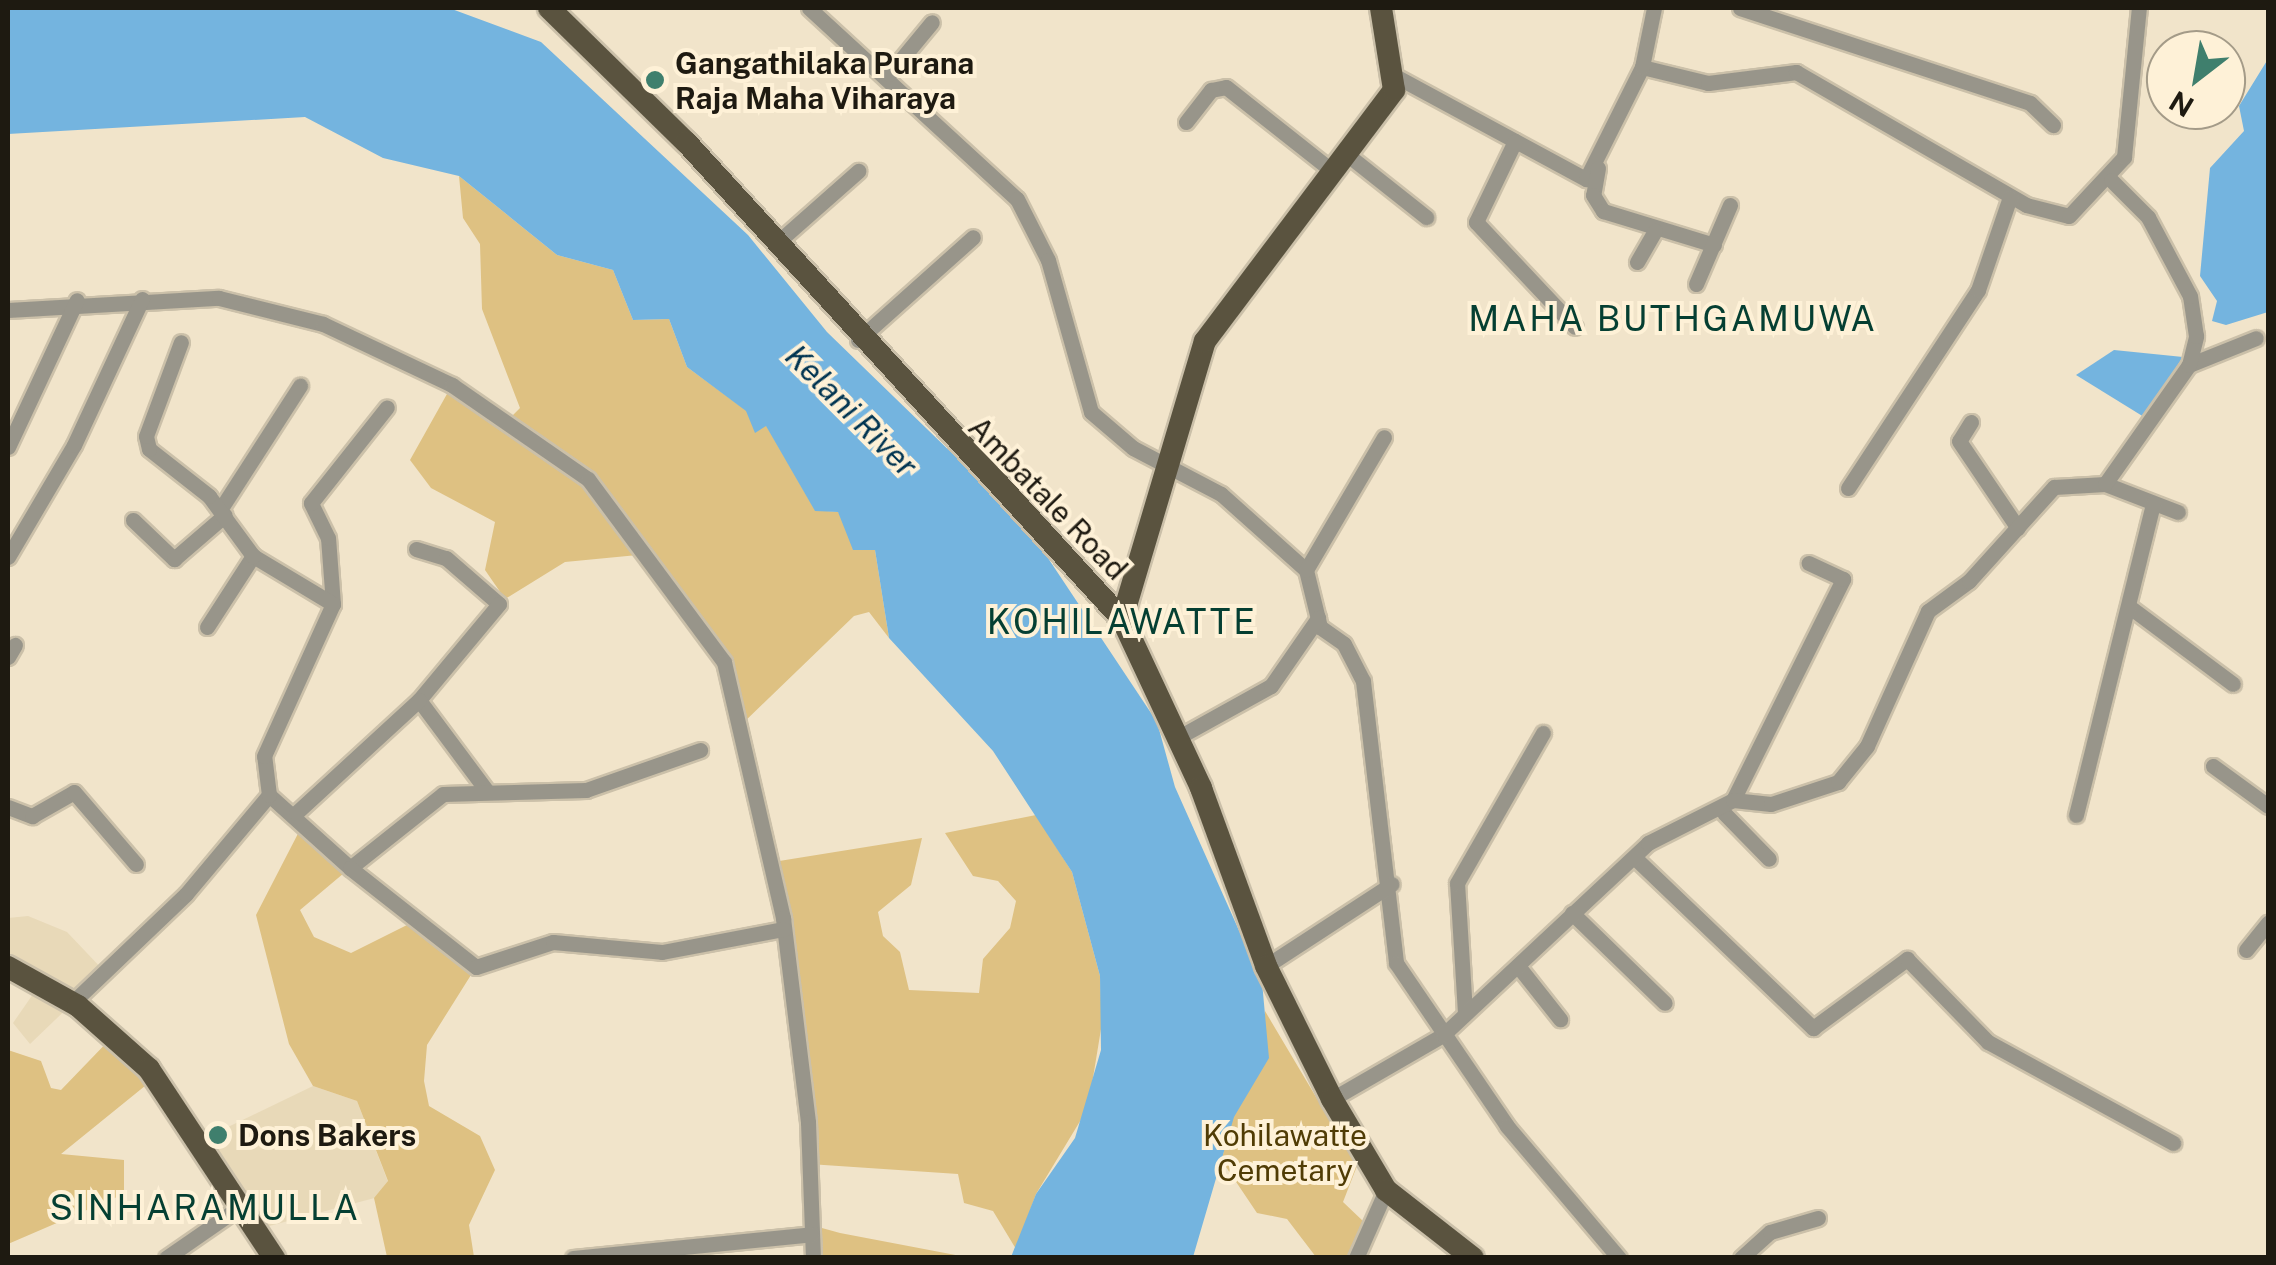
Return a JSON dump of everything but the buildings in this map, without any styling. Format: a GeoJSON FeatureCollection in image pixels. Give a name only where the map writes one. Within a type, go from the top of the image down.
{"type":"FeatureCollection","features":[{"type":"Feature","properties":{"kind":"main road"},"geometry":{"type":"LineString","coordinates":[[1122,619],[1205,341],[1397,77],[1381,8]]}},
{"type":"Feature","properties":{"kind":"main road","name":"Ambatale Road"},"geometry":{"type":"LineString","coordinates":[[554,9],[778,241],[858,340],[1122,619],[1176,738],[1266,966],[1332,1099],[1386,1190],[1474,1258]]}},
{"type":"Feature","properties":{"kind":"main road"},"geometry":{"type":"LineString","coordinates":[[8,967],[73,1002],[149,1069],[244,1204],[274,1258]]}},
{"type":"Feature","properties":{"kind":"street"},"geometry":{"type":"LineString","coordinates":[[809,8],[888,74],[1017,198],[1048,260],[1091,412],[1236,505],[1306,570],[1318,618],[1363,680],[1366,759],[1392,884],[1396,963],[1443,1035],[1619,1258]]}},
{"type":"Feature","properties":{"kind":"street"},"geometry":{"type":"LineString","coordinates":[[1654,8],[1642,67],[1598,168],[1593,194],[1604,211],[1655,231],[1714,245]]}},
{"type":"Feature","properties":{"kind":"street"},"geometry":{"type":"LineString","coordinates":[[1740,8],[2030,102],[2053,125]]}},
{"type":"Feature","properties":{"kind":"street"},"geometry":{"type":"LineString","coordinates":[[1642,67],[1708,84],[1796,72],[2010,197],[2070,216],[2111,180],[2126,149],[2139,8]]}},
{"type":"Feature","properties":{"kind":"street"},"geometry":{"type":"LineString","coordinates":[[888,74],[932,22]]}},
{"type":"Feature","properties":{"kind":"street"},"geometry":{"type":"LineString","coordinates":[[1397,77],[1515,141],[1568,176],[1586,180],[1598,168]]}},
{"type":"Feature","properties":{"kind":"street"},"geometry":{"type":"LineString","coordinates":[[1186,122],[1212,90],[1226,87],[1426,218]]}},
{"type":"Feature","properties":{"kind":"street"},"geometry":{"type":"LineString","coordinates":[[1515,141],[1476,222],[1575,327]]}},
{"type":"Feature","properties":{"kind":"street"},"geometry":{"type":"LineString","coordinates":[[778,241],[858,171]]}},
{"type":"Feature","properties":{"kind":"street"},"geometry":{"type":"LineString","coordinates":[[2111,180],[2148,217],[2190,296],[2189,365]]}},
{"type":"Feature","properties":{"kind":"street"},"geometry":{"type":"LineString","coordinates":[[1848,488],[1978,290],[2010,197]]}},
{"type":"Feature","properties":{"kind":"street"},"geometry":{"type":"LineString","coordinates":[[1696,284],[1730,205]]}},
{"type":"Feature","properties":{"kind":"street"},"geometry":{"type":"LineString","coordinates":[[1637,262],[1655,231]]}},
{"type":"Feature","properties":{"kind":"street"},"geometry":{"type":"LineString","coordinates":[[858,340],[973,237]]}},
{"type":"Feature","properties":{"kind":"street"},"geometry":{"type":"LineString","coordinates":[[8,310],[76,300],[219,298],[323,324],[452,385],[588,479],[724,662],[784,929],[812,1258]]}},
{"type":"Feature","properties":{"kind":"street"},"geometry":{"type":"LineString","coordinates":[[8,557],[74,445],[142,299]]}},
{"type":"Feature","properties":{"kind":"street"},"geometry":{"type":"LineString","coordinates":[[8,447],[76,300]]}},
{"type":"Feature","properties":{"kind":"street"},"geometry":{"type":"LineString","coordinates":[[2105,484],[2189,365],[2256,338]]}},
{"type":"Feature","properties":{"kind":"street"},"geometry":{"type":"LineString","coordinates":[[181,342],[146,436],[223,512],[253,556],[332,604]]}},
{"type":"Feature","properties":{"kind":"street"},"geometry":{"type":"LineString","coordinates":[[133,520],[174,558],[223,512],[300,386]]}},
{"type":"Feature","properties":{"kind":"street"},"geometry":{"type":"LineString","coordinates":[[73,1002],[186,894],[268,794],[264,756],[332,604],[328,538],[312,503],[388,406]]}},
{"type":"Feature","properties":{"kind":"street"},"geometry":{"type":"LineString","coordinates":[[1970,422],[1959,441],[2018,528]]}},
{"type":"Feature","properties":{"kind":"street"},"geometry":{"type":"LineString","coordinates":[[1306,570],[1384,437]]}},
{"type":"Feature","properties":{"kind":"street"},"geometry":{"type":"LineString","coordinates":[[1332,1099],[1443,1035],[1634,857],[1729,806],[1771,804],[1838,782],[1867,746],[1928,612],[2018,528],[2054,487],[2105,484],[2178,512]]}},
{"type":"Feature","properties":{"kind":"street"},"geometry":{"type":"LineString","coordinates":[[2076,815],[2153,502]]}},
{"type":"Feature","properties":{"kind":"street"},"geometry":{"type":"LineString","coordinates":[[296,813],[418,700],[499,604],[446,558],[416,550]]}},
{"type":"Feature","properties":{"kind":"street"},"geometry":{"type":"LineString","coordinates":[[207,627],[253,556]]}},
{"type":"Feature","properties":{"kind":"street"},"geometry":{"type":"LineString","coordinates":[[1729,806],[1842,579],[1809,563]]}},
{"type":"Feature","properties":{"kind":"street"},"geometry":{"type":"LineString","coordinates":[[2130,608],[2233,684]]}},
{"type":"Feature","properties":{"kind":"street"},"geometry":{"type":"LineString","coordinates":[[1176,738],[1271,686],[1318,618]]}},
{"type":"Feature","properties":{"kind":"street"},"geometry":{"type":"LineString","coordinates":[[418,700],[486,790]]}},
{"type":"Feature","properties":{"kind":"street"},"geometry":{"type":"LineString","coordinates":[[1464,1013],[1468,960],[1456,883],[1542,732]]}},
{"type":"Feature","properties":{"kind":"street"},"geometry":{"type":"LineString","coordinates":[[350,868],[424,802],[486,790],[586,790],[700,750]]}},
{"type":"Feature","properties":{"kind":"street"},"geometry":{"type":"LineString","coordinates":[[2214,766],[2268,806]]}},
{"type":"Feature","properties":{"kind":"street"},"geometry":{"type":"LineString","coordinates":[[8,807],[32,816],[74,792],[136,864]]}},
{"type":"Feature","properties":{"kind":"street"},"geometry":{"type":"LineString","coordinates":[[268,794],[296,813],[350,868],[476,967],[553,942],[662,952],[784,929]]}},
{"type":"Feature","properties":{"kind":"street"},"geometry":{"type":"LineString","coordinates":[[1729,806],[1768,859]]}},
{"type":"Feature","properties":{"kind":"street"},"geometry":{"type":"LineString","coordinates":[[1634,857],[1813,1028],[1907,959],[1988,1042],[2173,1143]]}},
{"type":"Feature","properties":{"kind":"street"},"geometry":{"type":"LineString","coordinates":[[1266,966],[1392,884]]}},
{"type":"Feature","properties":{"kind":"street"},"geometry":{"type":"LineString","coordinates":[[1572,913],[1664,1002]]}},
{"type":"Feature","properties":{"kind":"street"},"geometry":{"type":"LineString","coordinates":[[2246,950],[2268,923]]}},
{"type":"Feature","properties":{"kind":"street"},"geometry":{"type":"LineString","coordinates":[[1518,966],[1560,1020]]}},
{"type":"Feature","properties":{"kind":"street"},"geometry":{"type":"LineString","coordinates":[[1356,1258],[1386,1190]]}},
{"type":"Feature","properties":{"kind":"street"},"geometry":{"type":"LineString","coordinates":[[166,1258],[244,1204]]}},
{"type":"Feature","properties":{"kind":"street"},"geometry":{"type":"LineString","coordinates":[[1741,1258],[1770,1232],[1818,1218]]}},
{"type":"Feature","properties":{"kind":"street"},"geometry":{"type":"LineString","coordinates":[[573,1258],[812,1234]]}},
{"type":"Feature","properties":{"kind":"shaded area"},"geometry":{"type":"Polygon","coordinates":[[[28,916],[67,932],[105,972],[30,1044],[13,1023],[40,984],[8,967],[8,918],[28,916]]]}},
{"type":"Feature","properties":{"kind":"shaded area"},"geometry":{"type":"Polygon","coordinates":[[[313,1086],[357,1101],[388,1182],[382,1196],[258,1229],[203,1139],[313,1086]]]}},
{"type":"Feature","properties":{"kind":"green space"},"geometry":{"type":"Polygon","coordinates":[[[459,176],[557,255],[613,270],[633,320],[669,319],[687,367],[766,425],[815,510],[838,512],[875,550],[889,638],[869,612],[854,616],[740,726],[724,662],[648,554],[565,562],[505,599],[485,570],[495,522],[431,488],[410,460],[452,385],[509,419],[520,408],[482,309],[480,244],[463,218],[459,176]]]}},
{"type":"Feature","properties":{"kind":"green space"},"geometry":{"type":"Polygon","coordinates":[[[1036,815],[1072,872],[1100,976],[1102,1023],[1088,1108],[1036,1194],[1016,1249],[993,1211],[964,1203],[958,1174],[809,1164],[773,862],[922,838],[911,885],[878,912],[883,936],[900,952],[909,990],[979,993],[983,959],[1010,928],[1016,901],[998,881],[973,876],[945,833],[1036,815]]]}},
{"type":"Feature","properties":{"kind":"green space"},"geometry":{"type":"Polygon","coordinates":[[[304,822],[350,868],[300,910],[314,937],[351,953],[411,923],[476,967],[427,1045],[424,1081],[429,1106],[480,1136],[495,1170],[469,1225],[474,1257],[387,1257],[374,1198],[388,1181],[357,1101],[313,1086],[289,1044],[256,915],[304,822]]]}},
{"type":"Feature","properties":{"kind":"green space","name":"Kohilawatte Cemetary"},"geometry":{"type":"Polygon","coordinates":[[[1265,1011],[1357,1166],[1343,1202],[1364,1222],[1348,1257],[1316,1257],[1287,1219],[1257,1213],[1222,1161],[1229,1117],[1264,1058],[1265,1011]]]}},
{"type":"Feature","properties":{"kind":"green space"},"geometry":{"type":"Polygon","coordinates":[[[115,1034],[156,1077],[61,1154],[124,1160],[124,1194],[8,1244],[8,1050],[41,1061],[51,1088],[61,1090],[115,1034]]]}},
{"type":"Feature","properties":{"kind":"green space"},"geometry":{"type":"Polygon","coordinates":[[[811,1225],[840,1233],[966,1257],[813,1257],[811,1225]]]}},
{"type":"Feature","properties":{"kind":"water","name":"Kelani River"},"geometry":{"type":"Polygon","coordinates":[[[8,8],[449,8],[541,42],[748,235],[827,332],[1026,525],[1157,722],[1175,787],[1262,982],[1269,1058],[1234,1117],[1193,1257],[1011,1257],[1036,1194],[1075,1138],[1101,1050],[1100,976],[1072,872],[993,751],[889,638],[875,550],[853,550],[838,512],[815,511],[766,426],[755,433],[746,411],[687,367],[669,319],[633,320],[613,270],[557,255],[459,176],[383,158],[305,117],[8,134],[8,8]]]}},
{"type":"Feature","properties":{"kind":"water"},"geometry":{"type":"Polygon","coordinates":[[[2268,59],[2268,312],[2226,325],[2212,321],[2217,301],[2200,276],[2210,168],[2246,130],[2246,95],[2268,59]]]}},
{"type":"Feature","properties":{"kind":"water"},"geometry":{"type":"Polygon","coordinates":[[[2114,350],[2183,357],[2144,417],[2076,375],[2114,350]]]}},
{"type":"Feature","properties":{"kind":"place","name":"Gangathilaka Purana Raja Maha Viharaya"},"geometry":{"type":"Point","coordinates":[655,80]}},
{"type":"Feature","properties":{"kind":"place","name":"Dons Bakers"},"geometry":{"type":"Point","coordinates":[218,1135]}},
{"type":"Feature","properties":{"kind":"district","name":"MAHA BUTHGAMUWA"},"geometry":{"type":"Point","coordinates":[1673,319]}},
{"type":"Feature","properties":{"kind":"district","name":"KOHILAWATTE"},"geometry":{"type":"Point","coordinates":[1122,622]}},
{"type":"Feature","properties":{"kind":"district","name":"SINHARAMULLA"},"geometry":{"type":"Point","coordinates":[205,1208]}}]}
